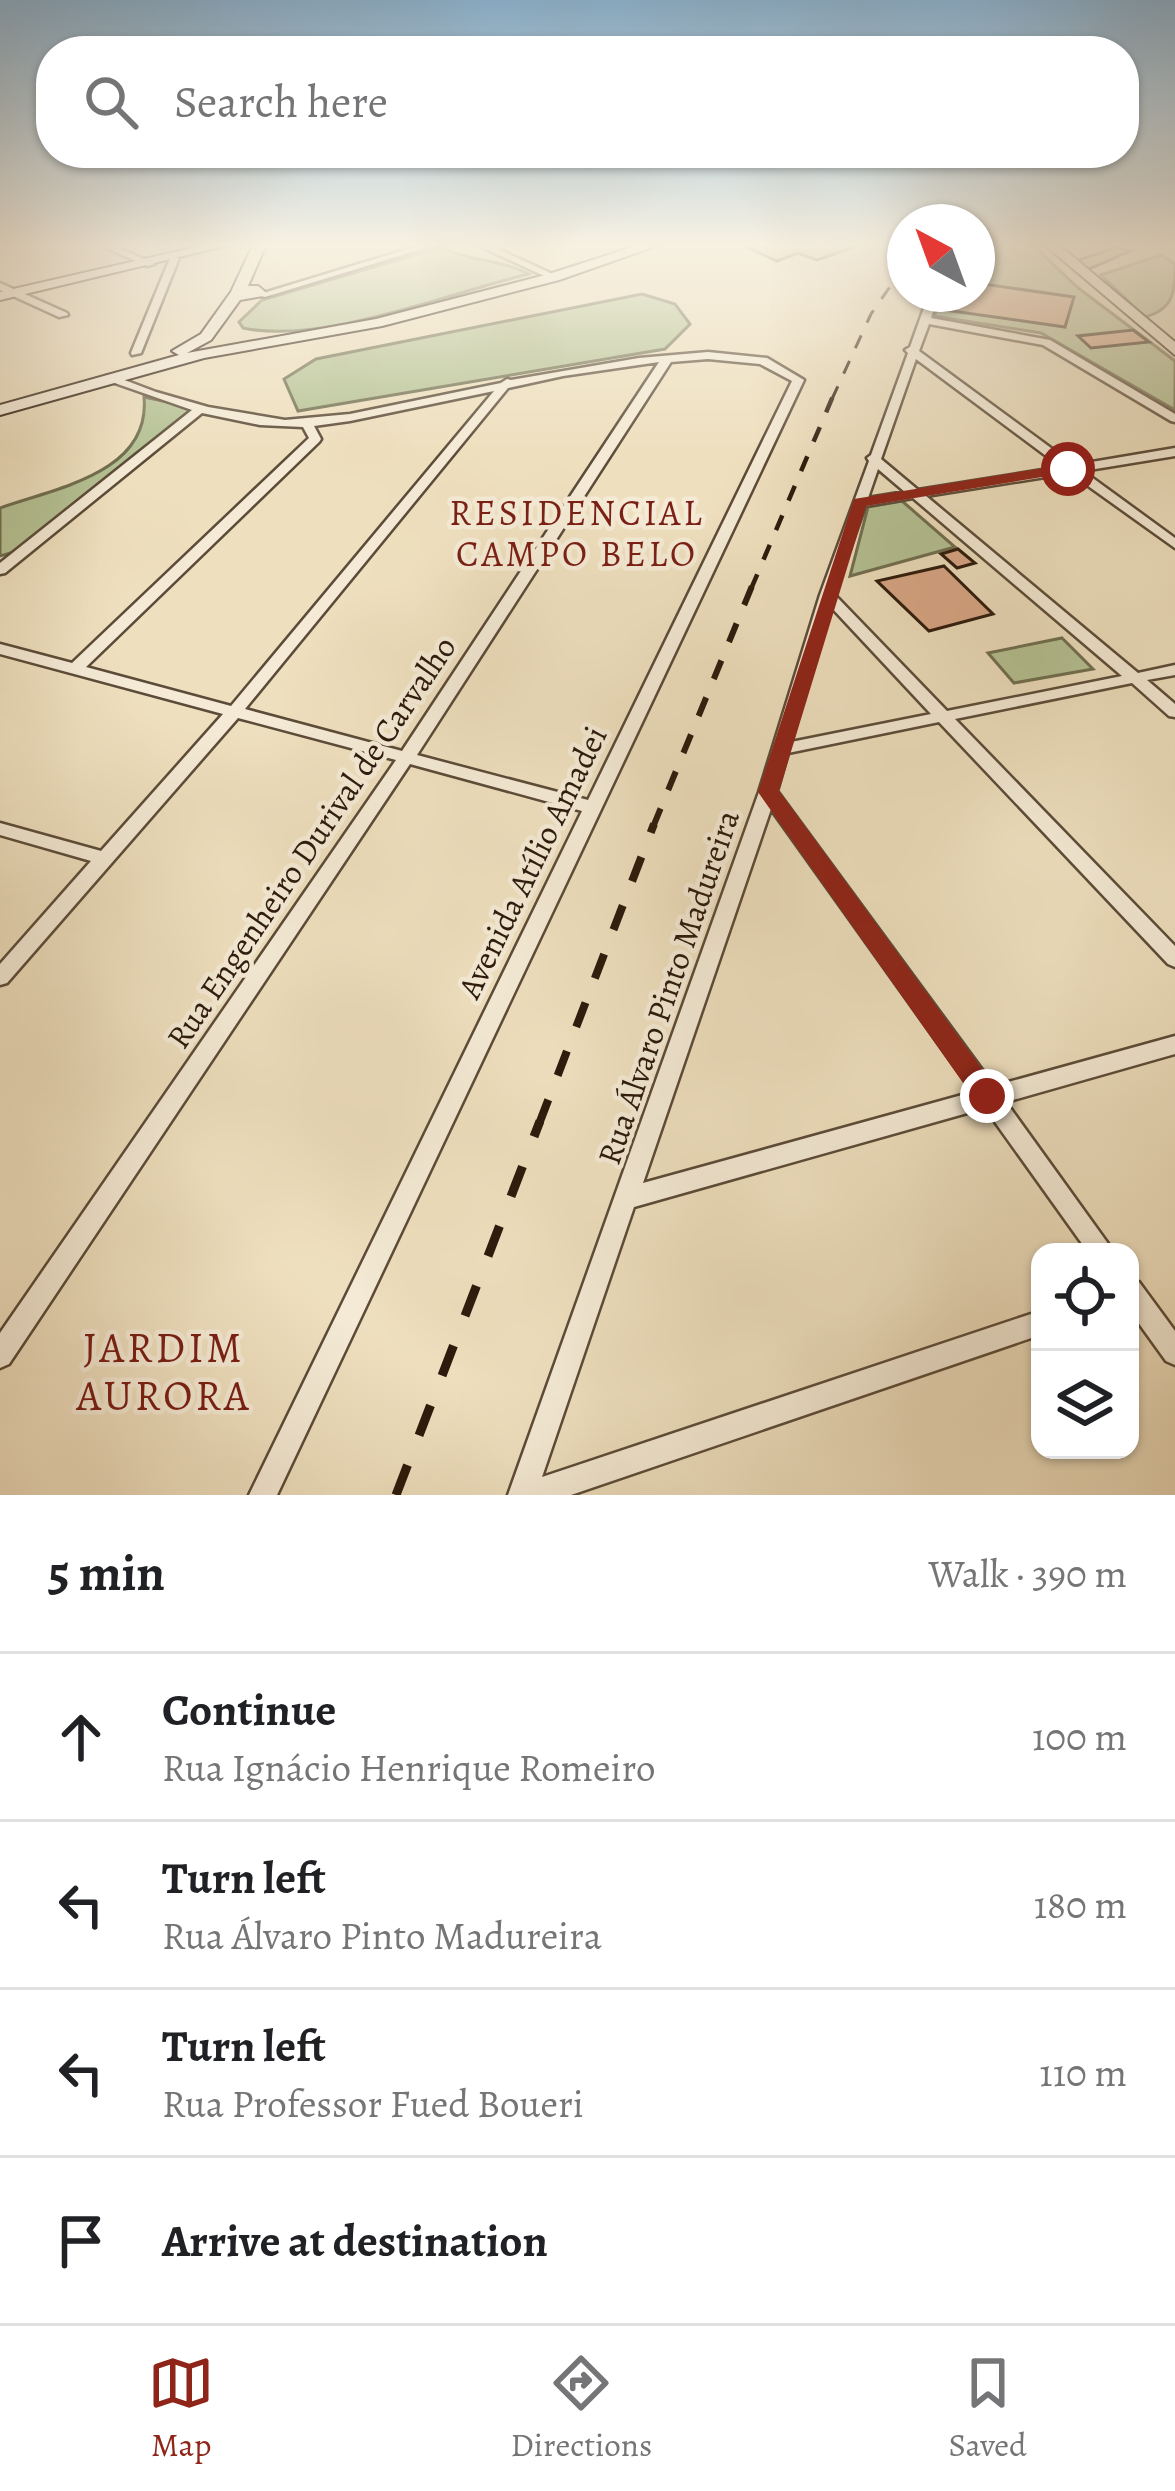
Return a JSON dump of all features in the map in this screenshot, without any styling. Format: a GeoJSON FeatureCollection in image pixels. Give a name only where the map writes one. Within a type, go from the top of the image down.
{"type":"FeatureCollection","features":[{"type":"Feature","properties":{"kind":"main road"},"geometry":{"type":"LineString","coordinates":[[200,346],[228,315]]}},
{"type":"Feature","properties":{"kind":"main road"},"geometry":{"type":"LineString","coordinates":[[232,315],[227,327],[236,342]]}},
{"type":"Feature","properties":{"kind":"main road"},"geometry":{"type":"LineString","coordinates":[[0,410],[110,378],[138,362],[200,346],[356,328],[407,315]]}},
{"type":"Feature","properties":{"kind":"main road"},"geometry":{"type":"LineString","coordinates":[[1133,315],[1175,350]]}},
{"type":"Feature","properties":{"kind":"street"},"geometry":{"type":"LineString","coordinates":[[138,362],[154,315]]}},
{"type":"Feature","properties":{"kind":"street","name":"Rua Álvaro Pinto Madureira"},"geometry":{"type":"LineString","coordinates":[[526,1495],[768,792],[826,596],[910,350],[928,315]]}},
{"type":"Feature","properties":{"kind":"street"},"geometry":{"type":"LineString","coordinates":[[926,320],[1046,342],[1175,419]]}},
{"type":"Feature","properties":{"kind":"street"},"geometry":{"type":"LineString","coordinates":[[910,350],[1175,544]]}},
{"type":"Feature","properties":{"kind":"street"},"geometry":{"type":"LineString","coordinates":[[110,378],[202,407],[307,424],[507,382],[668,359]]}},
{"type":"Feature","properties":{"kind":"street","name":"Rua Engenheiro Durival de Carvalho"},"geometry":{"type":"LineString","coordinates":[[0,1355],[406,758],[668,359]]}},
{"type":"Feature","properties":{"kind":"street","name":"Avenida Atílio Amadei"},"geometry":{"type":"LineString","coordinates":[[263,1495],[798,380],[788,367],[756,360],[668,359]]}},
{"type":"Feature","properties":{"kind":"street"},"geometry":{"type":"LineString","coordinates":[[0,977],[234,712],[507,382]]}},
{"type":"Feature","properties":{"kind":"street"},"geometry":{"type":"LineString","coordinates":[[0,570],[202,407]]}},
{"type":"Feature","properties":{"kind":"street"},"geometry":{"type":"LineString","coordinates":[[74,670],[314,439],[307,424]]}},
{"type":"Feature","properties":{"kind":"street"},"geometry":{"type":"LineString","coordinates":[[860,502],[1175,452]]}},
{"type":"Feature","properties":{"kind":"street"},"geometry":{"type":"LineString","coordinates":[[873,458],[1175,712]]}},
{"type":"Feature","properties":{"kind":"street"},"geometry":{"type":"LineString","coordinates":[[826,596],[1175,959]]}},
{"type":"Feature","properties":{"kind":"street"},"geometry":{"type":"LineString","coordinates":[[0,668],[9,652],[590,807]]}},
{"type":"Feature","properties":{"kind":"street"},"geometry":{"type":"LineString","coordinates":[[781,749],[1175,670]]}},
{"type":"Feature","properties":{"kind":"street"},"geometry":{"type":"LineString","coordinates":[[768,792],[1095,1243]]}},
{"type":"Feature","properties":{"kind":"street"},"geometry":{"type":"LineString","coordinates":[[0,829],[106,860]]}},
{"type":"Feature","properties":{"kind":"street"},"geometry":{"type":"LineString","coordinates":[[625,1199],[1175,1045]]}},
{"type":"Feature","properties":{"kind":"street"},"geometry":{"type":"LineString","coordinates":[[1139,1304],[1175,1352]]}},
{"type":"Feature","properties":{"kind":"street"},"geometry":{"type":"LineString","coordinates":[[526,1495],[1031,1326]]}},
{"type":"Feature","properties":{"kind":"green space"},"geometry":{"type":"Polygon","coordinates":[[[247,315],[383,315],[275,331],[243,328],[239,322],[247,315]]]}},
{"type":"Feature","properties":{"kind":"green space"},"geometry":{"type":"Polygon","coordinates":[[[538,315],[683,315],[690,324],[665,349],[298,411],[284,379],[316,359],[538,315]]]}},
{"type":"Feature","properties":{"kind":"green space"},"geometry":{"type":"Polygon","coordinates":[[[1114,315],[1175,361],[1175,410],[1041,333],[934,316],[1114,315]]]}},
{"type":"Feature","properties":{"kind":"green space"},"geometry":{"type":"Polygon","coordinates":[[[144,397],[195,408],[14,552],[0,556],[0,508],[72,484],[116,460],[132,444],[142,423],[144,397]]]}},
{"type":"Feature","properties":{"kind":"green space"},"geometry":{"type":"Polygon","coordinates":[[[902,501],[955,547],[850,576],[868,507],[902,501]]]}},
{"type":"Feature","properties":{"kind":"green space"},"geometry":{"type":"Polygon","coordinates":[[[1062,638],[1093,669],[1014,683],[988,653],[1062,638]]]}},
{"type":"Feature","properties":{"kind":"building"},"geometry":{"type":"Polygon","coordinates":[[[979,315],[1069,315],[1065,327],[979,315]]]}},
{"type":"Feature","properties":{"kind":"building"},"geometry":{"type":"Polygon","coordinates":[[[1133,330],[1149,342],[1091,348],[1078,336],[1133,330]]]}},
{"type":"Feature","properties":{"kind":"building"},"geometry":{"type":"Polygon","coordinates":[[[958,549],[975,563],[957,568],[941,554],[958,549]]]}},
{"type":"Feature","properties":{"kind":"building"},"geometry":{"type":"Polygon","coordinates":[[[944,566],[993,614],[929,631],[877,581],[944,566]]]}},
{"type":"Feature","properties":{"kind":"railway"},"geometry":{"type":"LineString","coordinates":[[832,399],[871,315]]}},
{"type":"Feature","properties":{"kind":"railway"},"geometry":{"type":"LineString","coordinates":[[751,589],[833,396]]}},
{"type":"Feature","properties":{"kind":"railway"},"geometry":{"type":"LineString","coordinates":[[653,827],[752,586]]}},
{"type":"Feature","properties":{"kind":"railway"},"geometry":{"type":"LineString","coordinates":[[539,1124],[654,824]]}},
{"type":"Feature","properties":{"kind":"railway"},"geometry":{"type":"LineString","coordinates":[[396,1495],[540,1121]]}},
{"type":"Feature","properties":{"kind":"district","name":"RESIDENCIAL CAMPO BELO"},"geometry":{"type":"Point","coordinates":[577,532]}},
{"type":"Feature","properties":{"kind":"district","name":"JARDIM AURORA"},"geometry":{"type":"Point","coordinates":[164,1371]}},
{"type":"Feature","properties":{"kind":"route"},"geometry":{"type":"LineString","coordinates":[[987,1096],[768,792],[826,596],[860,502],[1068,469]]}}]}
